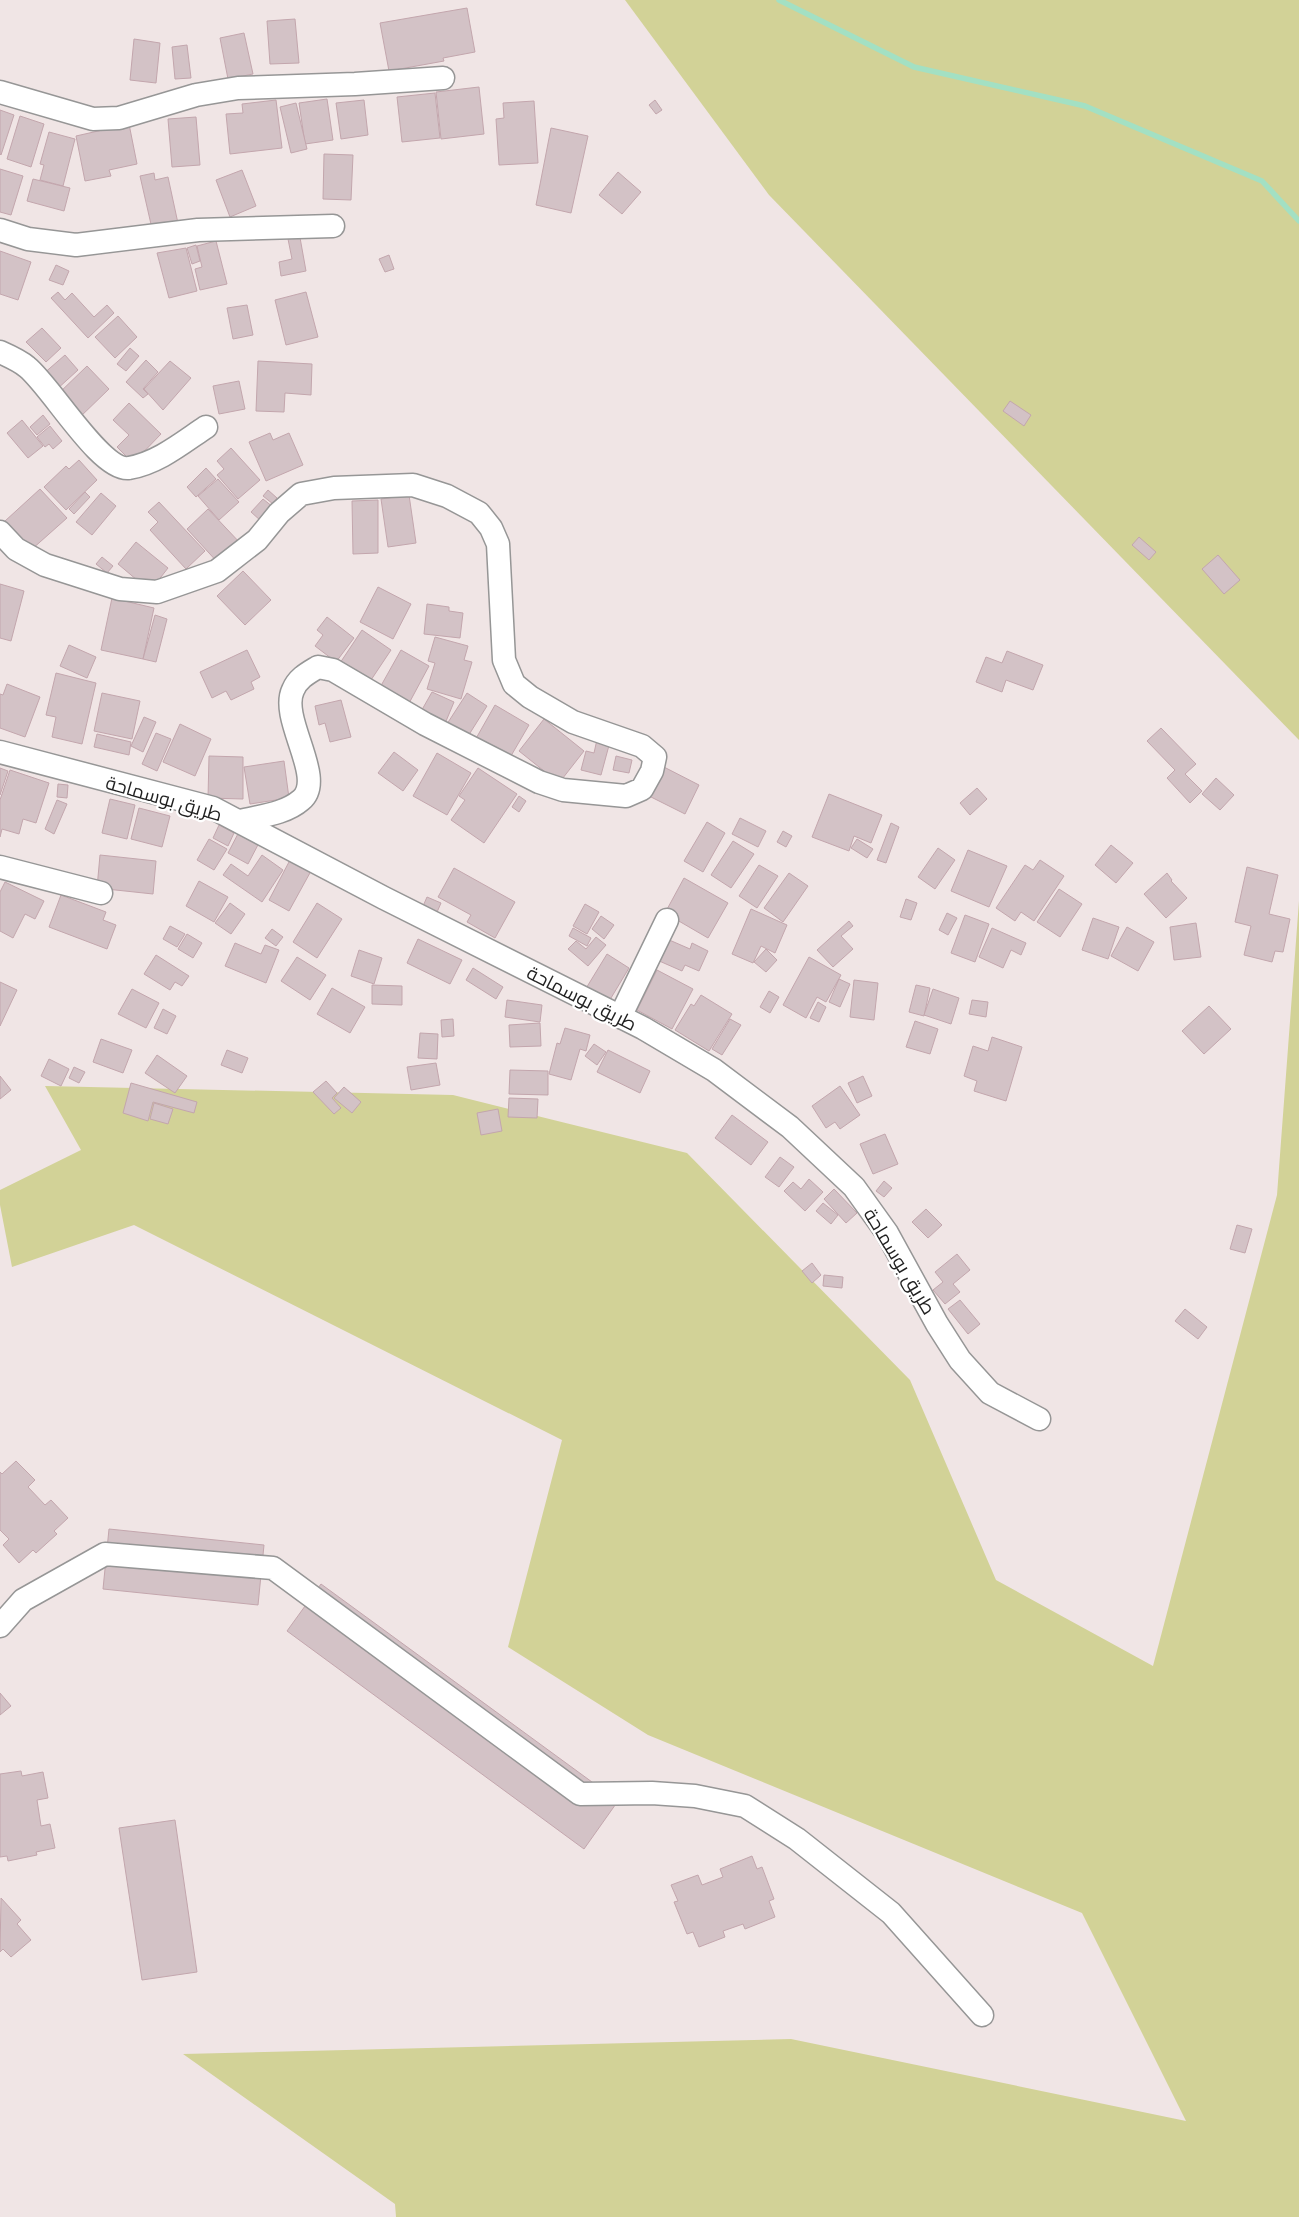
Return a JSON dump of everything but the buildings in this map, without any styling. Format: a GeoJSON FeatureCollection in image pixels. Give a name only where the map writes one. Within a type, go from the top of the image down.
{"type":"FeatureCollection","features":[{"type":"Feature","properties":{"kind":"street"},"geometry":{"type":"LineString","coordinates":[[0,92],[93,119],[120,118],[196,95],[238,88],[355,84],[443,78]]}},
{"type":"Feature","properties":{"kind":"street"},"geometry":{"type":"LineString","coordinates":[[0,230],[28,239],[76,244],[198,230],[333,226]]}},
{"type":"Feature","properties":{"kind":"street"},"geometry":{"type":"LineString","coordinates":[[0,352],[27,367],[45,385],[98,451],[112,464],[126,468],[155,460],[206,427]]}},
{"type":"Feature","properties":{"kind":"street"},"geometry":{"type":"LineString","coordinates":[[0,532],[16,549],[45,565],[120,589],[156,592],[217,570],[257,540],[279,514],[301,494],[334,488],[413,485],[447,496],[479,513],[491,528],[498,544],[504,660],[514,684],[530,697],[573,722],[642,746],[656,757],[652,771],[642,788],[626,796],[563,790],[539,782],[425,724],[333,670],[318,667],[303,676],[292,690],[291,711],[310,782],[303,799],[288,808],[240,821]]}},
{"type":"Feature","properties":{"kind":"street","name":"طريق بوسماحة"},"geometry":{"type":"LineString","coordinates":[[0,752],[213,808],[384,898],[620,1017],[714,1070],[790,1127],[854,1187],[887,1232],[937,1324],[960,1360],[990,1393],[1039,1419]]}},
{"type":"Feature","properties":{"kind":"street"},"geometry":{"type":"LineString","coordinates":[[0,867],[101,893]]}},
{"type":"Feature","properties":{"kind":"street"},"geometry":{"type":"LineString","coordinates":[[620,1017],[667,920]]}},
{"type":"Feature","properties":{"kind":"street"},"geometry":{"type":"LineString","coordinates":[[0,1626],[23,1600],[105,1554],[273,1568],[580,1794],[669,1794],[695,1796],[745,1806],[797,1839],[891,1913],[982,2015]]}},
{"type":"Feature","properties":{"kind":"green space"},"geometry":{"type":"Polygon","coordinates":[[[625,0],[1299,0],[1299,740],[769,195],[625,0]]]}},
{"type":"Feature","properties":{"kind":"green space"},"geometry":{"type":"Polygon","coordinates":[[[1299,901],[1299,2217],[396,2217],[395,2204],[183,2054],[791,2039],[1186,2121],[1082,1913],[648,1735],[508,1647],[562,1440],[134,1225],[12,1267],[0,1205],[0,1190],[81,1150],[45,1086],[453,1095],[687,1153],[910,1380],[996,1580],[1153,1666],[1277,1195],[1299,901]]]}},
{"type":"Feature","properties":{"kind":"waterway"},"geometry":{"type":"LineString","coordinates":[[779,0],[914,67],[1085,106],[1262,181],[1299,221]]}}]}
